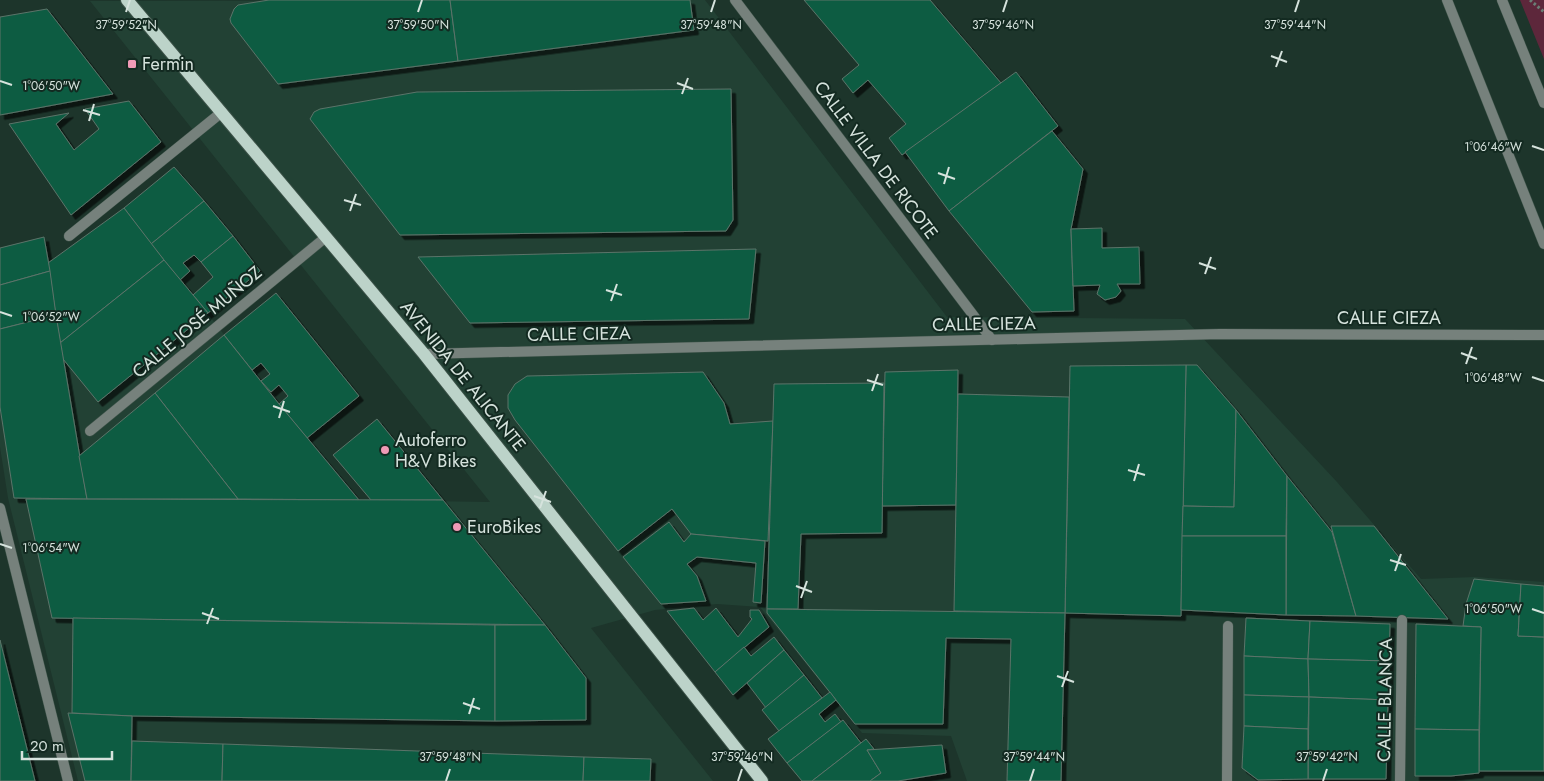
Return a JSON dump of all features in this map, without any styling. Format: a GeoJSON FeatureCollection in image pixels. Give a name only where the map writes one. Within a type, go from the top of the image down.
{"type":"FeatureCollection","features":[{"type":"Feature","properties":{"kind":"main road","name":"AVENIDA DE ALICANTE"},"geometry":{"type":"LineString","coordinates":[[128,0],[424,354],[762,781]]}},
{"type":"Feature","properties":{"kind":"street","name":"CALLE VILLA DE RICOTE"},"geometry":{"type":"LineString","coordinates":[[735,0],[992,340]]}},
{"type":"Feature","properties":{"kind":"street"},"geometry":{"type":"LineString","coordinates":[[1447,0],[1544,244]]}},
{"type":"Feature","properties":{"kind":"street"},"geometry":{"type":"LineString","coordinates":[[1502,0],[1544,103]]}},
{"type":"Feature","properties":{"kind":"street"},"geometry":{"type":"LineString","coordinates":[[69,236],[222,112]]}},
{"type":"Feature","properties":{"kind":"street","name":"CALLE JOSÉ MUÑOZ"},"geometry":{"type":"LineString","coordinates":[[90,431],[326,237]]}},
{"type":"Feature","properties":{"kind":"street","name":"CALLE CIEZA"},"geometry":{"type":"LineString","coordinates":[[424,354],[1220,334],[1544,335]]}},
{"type":"Feature","properties":{"kind":"street"},"geometry":{"type":"LineString","coordinates":[[0,508],[68,781]]}},
{"type":"Feature","properties":{"kind":"street","name":"CALLE BLANCA"},"geometry":{"type":"LineString","coordinates":[[1400,781],[1402,620]]}},
{"type":"Feature","properties":{"kind":"street"},"geometry":{"type":"LineString","coordinates":[[1227,781],[1228,626]]}},
{"type":"Feature","properties":{"kind":"path"},"geometry":{"type":"LineString","coordinates":[[1530,0],[1544,12]]}},
{"type":"Feature","properties":{"kind":"shaded area"},"geometry":{"type":"Polygon","coordinates":[[[705,0],[947,317],[1185,319],[1337,482],[1421,579],[1475,577],[1544,582],[1544,781],[967,781],[951,736],[862,733],[760,607],[717,604],[655,610],[591,628],[713,781],[78,781],[8,498],[0,447],[0,285],[48,263],[124,208],[279,404],[359,500],[490,502],[90,1],[705,0]]]}},
{"type":"Feature","properties":{"kind":"shaded area"},"geometry":{"type":"Polygon","coordinates":[[[1520,0],[1544,0],[1544,59],[1520,0]]]}},
{"type":"Feature","properties":{"kind":"building"},"geometry":{"type":"Polygon","coordinates":[[[269,0],[450,0],[458,61],[278,84],[231,23],[230,19],[238,5],[269,0]]]}},
{"type":"Feature","properties":{"kind":"building"},"geometry":{"type":"Polygon","coordinates":[[[450,0],[690,0],[694,30],[458,61],[450,0]]]}},
{"type":"Feature","properties":{"kind":"building"},"geometry":{"type":"Polygon","coordinates":[[[804,0],[930,0],[1001,83],[902,155],[889,138],[906,124],[868,80],[853,93],[842,79],[859,65],[804,0]]]}},
{"type":"Feature","properties":{"kind":"building"},"geometry":{"type":"Polygon","coordinates":[[[47,9],[113,94],[0,115],[0,17],[47,9]]]}},
{"type":"Feature","properties":{"kind":"building"},"geometry":{"type":"Polygon","coordinates":[[[1016,72],[1058,126],[949,211],[905,152],[1016,72]]]}},
{"type":"Feature","properties":{"kind":"building"},"geometry":{"type":"Polygon","coordinates":[[[731,89],[733,220],[726,231],[400,235],[310,119],[314,112],[320,109],[417,92],[731,89]]]}},
{"type":"Feature","properties":{"kind":"building"},"geometry":{"type":"Polygon","coordinates":[[[129,101],[161,142],[71,215],[9,124],[69,113],[56,124],[74,150],[99,129],[85,109],[129,101]]]}},
{"type":"Feature","properties":{"kind":"building"},"geometry":{"type":"Polygon","coordinates":[[[1052,131],[1083,169],[1071,229],[1074,311],[1032,312],[949,211],[1052,131]]]}},
{"type":"Feature","properties":{"kind":"building"},"geometry":{"type":"Polygon","coordinates":[[[174,167],[204,201],[151,244],[124,208],[174,167]]]}},
{"type":"Feature","properties":{"kind":"building"},"geometry":{"type":"Polygon","coordinates":[[[204,201],[233,236],[201,262],[194,255],[183,263],[190,271],[180,280],[151,244],[204,201]]]}},
{"type":"Feature","properties":{"kind":"building"},"geometry":{"type":"Polygon","coordinates":[[[124,208],[164,260],[60,343],[48,263],[124,208]]]}},
{"type":"Feature","properties":{"kind":"building"},"geometry":{"type":"Polygon","coordinates":[[[1102,228],[1102,248],[1139,247],[1140,284],[1117,284],[1121,291],[1116,297],[1105,300],[1097,294],[1100,285],[1073,286],[1071,229],[1102,228]]]}},
{"type":"Feature","properties":{"kind":"building"},"geometry":{"type":"Polygon","coordinates":[[[233,236],[260,271],[208,313],[193,295],[213,277],[201,262],[233,236]]]}},
{"type":"Feature","properties":{"kind":"building"},"geometry":{"type":"Polygon","coordinates":[[[44,237],[50,271],[0,285],[0,248],[44,237]]]}},
{"type":"Feature","properties":{"kind":"building"},"geometry":{"type":"Polygon","coordinates":[[[756,249],[749,319],[470,323],[418,257],[756,249]]]}},
{"type":"Feature","properties":{"kind":"building"},"geometry":{"type":"Polygon","coordinates":[[[164,260],[208,313],[98,402],[63,359],[60,343],[164,260]]]}},
{"type":"Feature","properties":{"kind":"building"},"geometry":{"type":"Polygon","coordinates":[[[50,271],[56,315],[0,329],[0,285],[50,271]]]}},
{"type":"Feature","properties":{"kind":"building"},"geometry":{"type":"Polygon","coordinates":[[[276,293],[359,396],[307,438],[279,404],[288,396],[279,385],[271,392],[261,381],[270,374],[261,363],[252,370],[224,335],[276,293]]]}},
{"type":"Feature","properties":{"kind":"building"},"geometry":{"type":"Polygon","coordinates":[[[56,315],[87,499],[14,498],[0,407],[0,329],[56,315]]]}},
{"type":"Feature","properties":{"kind":"building"},"geometry":{"type":"Polygon","coordinates":[[[224,335],[359,500],[238,499],[155,393],[224,335]]]}},
{"type":"Feature","properties":{"kind":"building"},"geometry":{"type":"Polygon","coordinates":[[[1186,365],[1197,365],[1236,410],[1234,507],[1183,506],[1186,365]]]}},
{"type":"Feature","properties":{"kind":"building"},"geometry":{"type":"Polygon","coordinates":[[[1186,365],[1181,616],[1065,613],[1070,366],[1186,365]]]}},
{"type":"Feature","properties":{"kind":"building"},"geometry":{"type":"Polygon","coordinates":[[[958,370],[956,505],[882,506],[885,372],[958,370]]]}},
{"type":"Feature","properties":{"kind":"building"},"geometry":{"type":"Polygon","coordinates":[[[703,372],[724,403],[730,424],[773,421],[768,541],[691,534],[672,509],[618,551],[515,420],[508,408],[508,395],[515,384],[527,376],[703,372]]]}},
{"type":"Feature","properties":{"kind":"building"},"geometry":{"type":"Polygon","coordinates":[[[884,383],[882,533],[801,534],[798,609],[767,609],[774,384],[884,383]]]}},
{"type":"Feature","properties":{"kind":"building"},"geometry":{"type":"Polygon","coordinates":[[[155,393],[238,499],[87,499],[79,456],[155,393]]]}},
{"type":"Feature","properties":{"kind":"building"},"geometry":{"type":"Polygon","coordinates":[[[958,394],[1069,397],[1065,613],[954,611],[958,394]]]}},
{"type":"Feature","properties":{"kind":"building"},"geometry":{"type":"Polygon","coordinates":[[[1236,410],[1287,476],[1286,536],[1182,536],[1183,506],[1234,507],[1236,410]]]}},
{"type":"Feature","properties":{"kind":"building"},"geometry":{"type":"Polygon","coordinates":[[[377,419],[443,500],[371,500],[333,455],[377,419]]]}},
{"type":"Feature","properties":{"kind":"building"},"geometry":{"type":"Polygon","coordinates":[[[1287,476],[1332,532],[1356,616],[1286,615],[1287,476]]]}},
{"type":"Feature","properties":{"kind":"building"},"geometry":{"type":"Polygon","coordinates":[[[26,499],[443,500],[545,625],[52,618],[26,499]]]}},
{"type":"Feature","properties":{"kind":"building"},"geometry":{"type":"Polygon","coordinates":[[[669,522],[684,542],[691,534],[765,541],[761,603],[753,602],[756,563],[697,557],[687,564],[697,576],[706,601],[661,604],[623,557],[669,522]]]}},
{"type":"Feature","properties":{"kind":"building"},"geometry":{"type":"Polygon","coordinates":[[[1331,526],[1374,526],[1448,619],[1356,616],[1331,526]]]}},
{"type":"Feature","properties":{"kind":"building"},"geometry":{"type":"Polygon","coordinates":[[[1182,536],[1286,536],[1286,615],[1181,610],[1182,536]]]}},
{"type":"Feature","properties":{"kind":"building"},"geometry":{"type":"Polygon","coordinates":[[[1474,579],[1521,584],[1518,636],[1544,637],[1544,771],[1479,771],[1481,627],[1463,626],[1466,604],[1474,579]]]}},
{"type":"Feature","properties":{"kind":"building"},"geometry":{"type":"Polygon","coordinates":[[[1521,584],[1544,586],[1544,637],[1518,636],[1521,584]]]}},
{"type":"Feature","properties":{"kind":"building"},"geometry":{"type":"Polygon","coordinates":[[[694,608],[703,620],[716,608],[738,637],[752,619],[750,617],[750,610],[759,610],[769,627],[715,672],[667,611],[694,608]]]}},
{"type":"Feature","properties":{"kind":"building"},"geometry":{"type":"Polygon","coordinates":[[[767,609],[1065,613],[1061,781],[1007,781],[1011,639],[946,638],[943,724],[855,724],[767,613],[767,609]]]}},
{"type":"Feature","properties":{"kind":"building"},"geometry":{"type":"Polygon","coordinates":[[[73,618],[495,625],[495,721],[132,716],[72,713],[73,618]]]}},
{"type":"Feature","properties":{"kind":"building"},"geometry":{"type":"Polygon","coordinates":[[[1246,618],[1310,621],[1308,659],[1244,656],[1246,618]]]}},
{"type":"Feature","properties":{"kind":"building"},"geometry":{"type":"Polygon","coordinates":[[[1310,621],[1390,624],[1389,661],[1308,659],[1310,621]]]}},
{"type":"Feature","properties":{"kind":"building"},"geometry":{"type":"Polygon","coordinates":[[[1416,624],[1481,627],[1479,730],[1415,729],[1416,624]]]}},
{"type":"Feature","properties":{"kind":"building"},"geometry":{"type":"Polygon","coordinates":[[[495,625],[545,625],[586,678],[586,720],[495,721],[495,625]]]}},
{"type":"Feature","properties":{"kind":"building"},"geometry":{"type":"Polygon","coordinates":[[[774,637],[784,650],[733,695],[715,672],[744,647],[751,656],[774,637]]]}},
{"type":"Feature","properties":{"kind":"building"},"geometry":{"type":"Polygon","coordinates":[[[0,640],[35,781],[0,781],[0,640]]]}},
{"type":"Feature","properties":{"kind":"building"},"geometry":{"type":"Polygon","coordinates":[[[784,650],[804,675],[766,708],[747,683],[784,650]]]}},
{"type":"Feature","properties":{"kind":"building"},"geometry":{"type":"Polygon","coordinates":[[[1244,656],[1308,659],[1309,697],[1244,695],[1244,656]]]}},
{"type":"Feature","properties":{"kind":"building"},"geometry":{"type":"Polygon","coordinates":[[[1308,659],[1389,661],[1388,700],[1309,697],[1308,659]]]}},
{"type":"Feature","properties":{"kind":"building"},"geometry":{"type":"Polygon","coordinates":[[[804,675],[822,698],[779,731],[762,710],[804,675]]]}},
{"type":"Feature","properties":{"kind":"building"},"geometry":{"type":"Polygon","coordinates":[[[830,692],[836,700],[819,714],[825,722],[835,714],[841,722],[787,763],[768,739],[830,692]]]}},
{"type":"Feature","properties":{"kind":"building"},"geometry":{"type":"Polygon","coordinates":[[[1244,695],[1309,697],[1308,729],[1244,726],[1244,695]]]}},
{"type":"Feature","properties":{"kind":"building"},"geometry":{"type":"Polygon","coordinates":[[[1309,697],[1388,700],[1386,779],[1308,779],[1309,697]]]}},
{"type":"Feature","properties":{"kind":"building"},"geometry":{"type":"Polygon","coordinates":[[[68,713],[132,716],[131,781],[85,781],[68,713]]]}},
{"type":"Feature","properties":{"kind":"building"},"geometry":{"type":"Polygon","coordinates":[[[843,720],[861,743],[812,781],[802,781],[787,763],[843,720]]]}},
{"type":"Feature","properties":{"kind":"building"},"geometry":{"type":"Polygon","coordinates":[[[1244,726],[1308,729],[1308,779],[1258,780],[1242,768],[1244,726]]]}},
{"type":"Feature","properties":{"kind":"building"},"geometry":{"type":"Polygon","coordinates":[[[1415,729],[1479,730],[1479,773],[1451,776],[1415,776],[1415,729]]]}},
{"type":"Feature","properties":{"kind":"building"},"geometry":{"type":"Polygon","coordinates":[[[866,739],[874,749],[867,750],[881,773],[870,781],[812,781],[866,739]]]}},
{"type":"Feature","properties":{"kind":"building"},"geometry":{"type":"Polygon","coordinates":[[[132,741],[223,744],[222,781],[131,781],[132,741]]]}},
{"type":"Feature","properties":{"kind":"building"},"geometry":{"type":"Polygon","coordinates":[[[223,744],[584,757],[583,781],[222,781],[223,744]]]}},
{"type":"Feature","properties":{"kind":"building"},"geometry":{"type":"Polygon","coordinates":[[[942,745],[946,773],[898,781],[870,781],[881,773],[867,750],[942,745]]]}},
{"type":"Feature","properties":{"kind":"building"},"geometry":{"type":"Polygon","coordinates":[[[584,757],[651,759],[650,781],[583,781],[584,757]]]}},
{"type":"Feature","properties":{"kind":"place","name":"Fermin"},"geometry":{"type":"Point","coordinates":[132,64]}},
{"type":"Feature","properties":{"kind":"place","name":"Autoferro H&V Bikes"},"geometry":{"type":"Point","coordinates":[385,450]}},
{"type":"Feature","properties":{"kind":"place","name":"EuroBikes"},"geometry":{"type":"Point","coordinates":[457,527]}}]}
